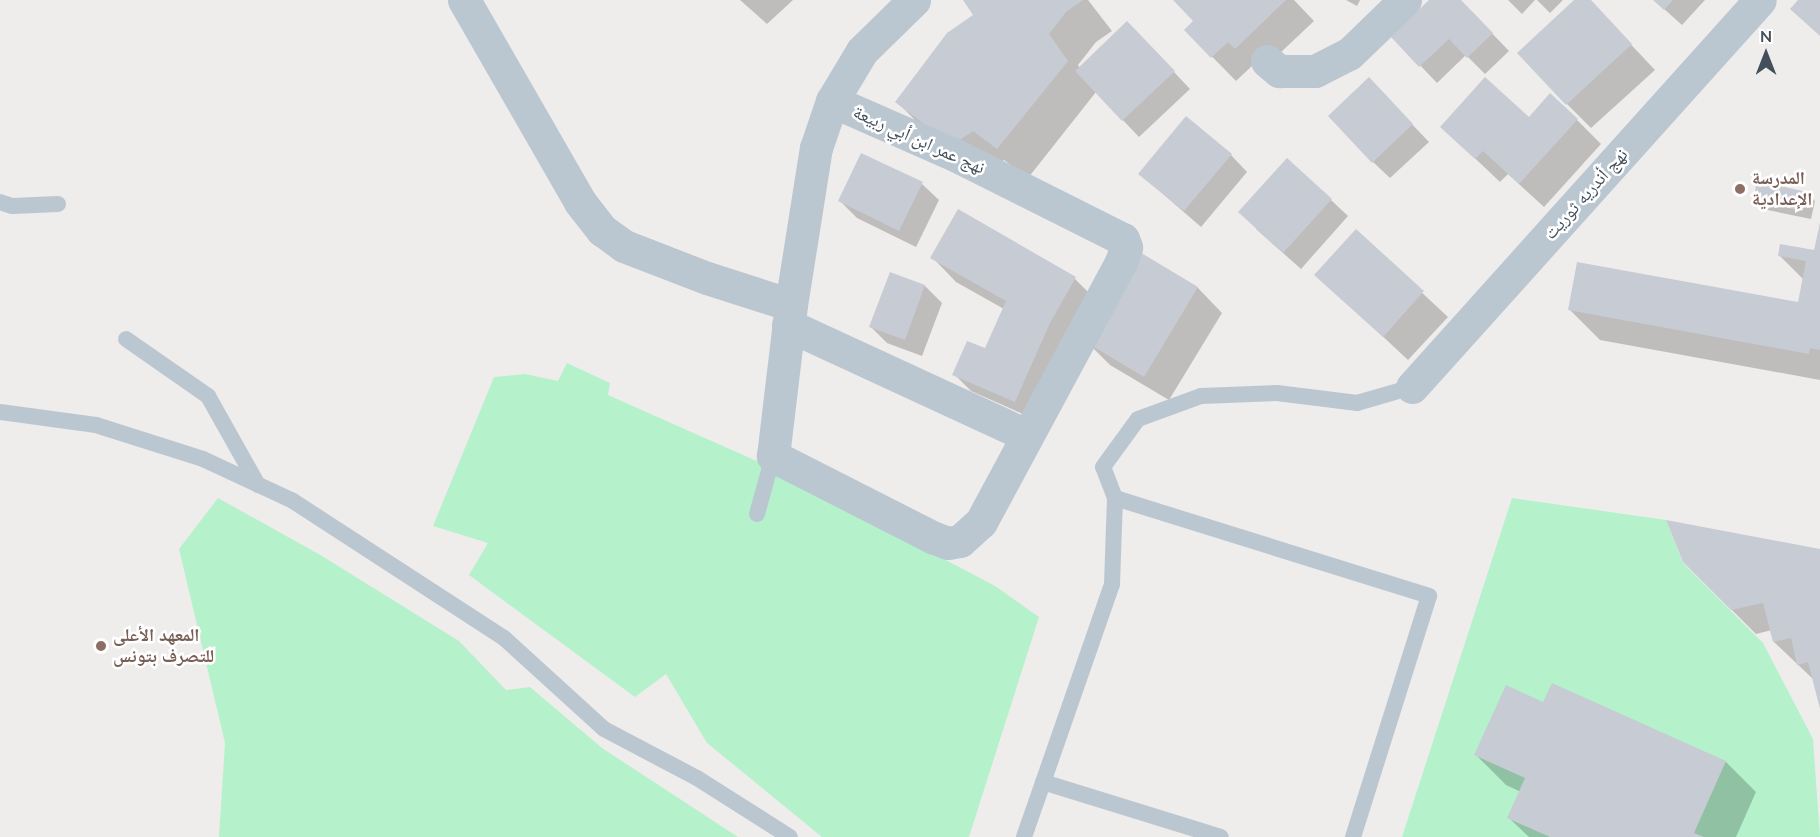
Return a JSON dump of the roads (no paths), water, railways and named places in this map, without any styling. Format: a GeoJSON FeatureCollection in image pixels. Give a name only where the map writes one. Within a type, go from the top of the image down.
{"type":"FeatureCollection","features":[{"type":"Feature","properties":{"kind":"street"},"geometry":{"type":"LineString","coordinates":[[464,0],[580,202],[602,230],[645,254],[790,315],[1026,435],[981,522],[960,541],[948,543],[773,456],[790,315],[816,148],[832,101]]}},
{"type":"Feature","properties":{"kind":"street","name":"نهج عمر ابن أبي ربيعة"},"geometry":{"type":"LineString","coordinates":[[914,0],[862,51],[832,101],[955,154],[1124,239],[1126,247],[1121,262],[1026,435]]}},
{"type":"Feature","properties":{"kind":"street"},"geometry":{"type":"LineString","coordinates":[[1267,61],[1279,70],[1315,70],[1349,54],[1405,0]]}},
{"type":"Feature","properties":{"kind":"street","name":"نهج أندريه ثوريت"},"geometry":{"type":"LineString","coordinates":[[1412,387],[1760,0]]}},
{"type":"Feature","properties":{"kind":"lane"},"geometry":{"type":"LineString","coordinates":[[0,202],[12,206],[58,204]]}},
{"type":"Feature","properties":{"kind":"lane"},"geometry":{"type":"LineString","coordinates":[[126,339],[208,396],[258,485]]}},
{"type":"Feature","properties":{"kind":"lane"},"geometry":{"type":"LineString","coordinates":[[1024,837],[1112,584],[1115,498],[1103,467],[1138,419],[1201,396],[1277,393],[1357,403],[1412,387]]}},
{"type":"Feature","properties":{"kind":"lane"},"geometry":{"type":"LineString","coordinates":[[0,412],[96,425],[203,459],[293,501],[504,638],[604,729],[697,778],[790,837]]}},
{"type":"Feature","properties":{"kind":"lane"},"geometry":{"type":"LineString","coordinates":[[757,514],[773,456]]}},
{"type":"Feature","properties":{"kind":"lane"},"geometry":{"type":"LineString","coordinates":[[1115,498],[1429,596],[1353,837]]}},
{"type":"Feature","properties":{"kind":"lane"},"geometry":{"type":"LineString","coordinates":[[1043,782],[1221,837]]}},
{"type":"Feature","properties":{"kind":"place","name":"المدرسة الإعدادية"},"geometry":{"type":"Point","coordinates":[1740,189]}},
{"type":"Feature","properties":{"kind":"place","name":"المعهد الأعلى للتصرف بتونس"},"geometry":{"type":"Point","coordinates":[101,646]}}]}
